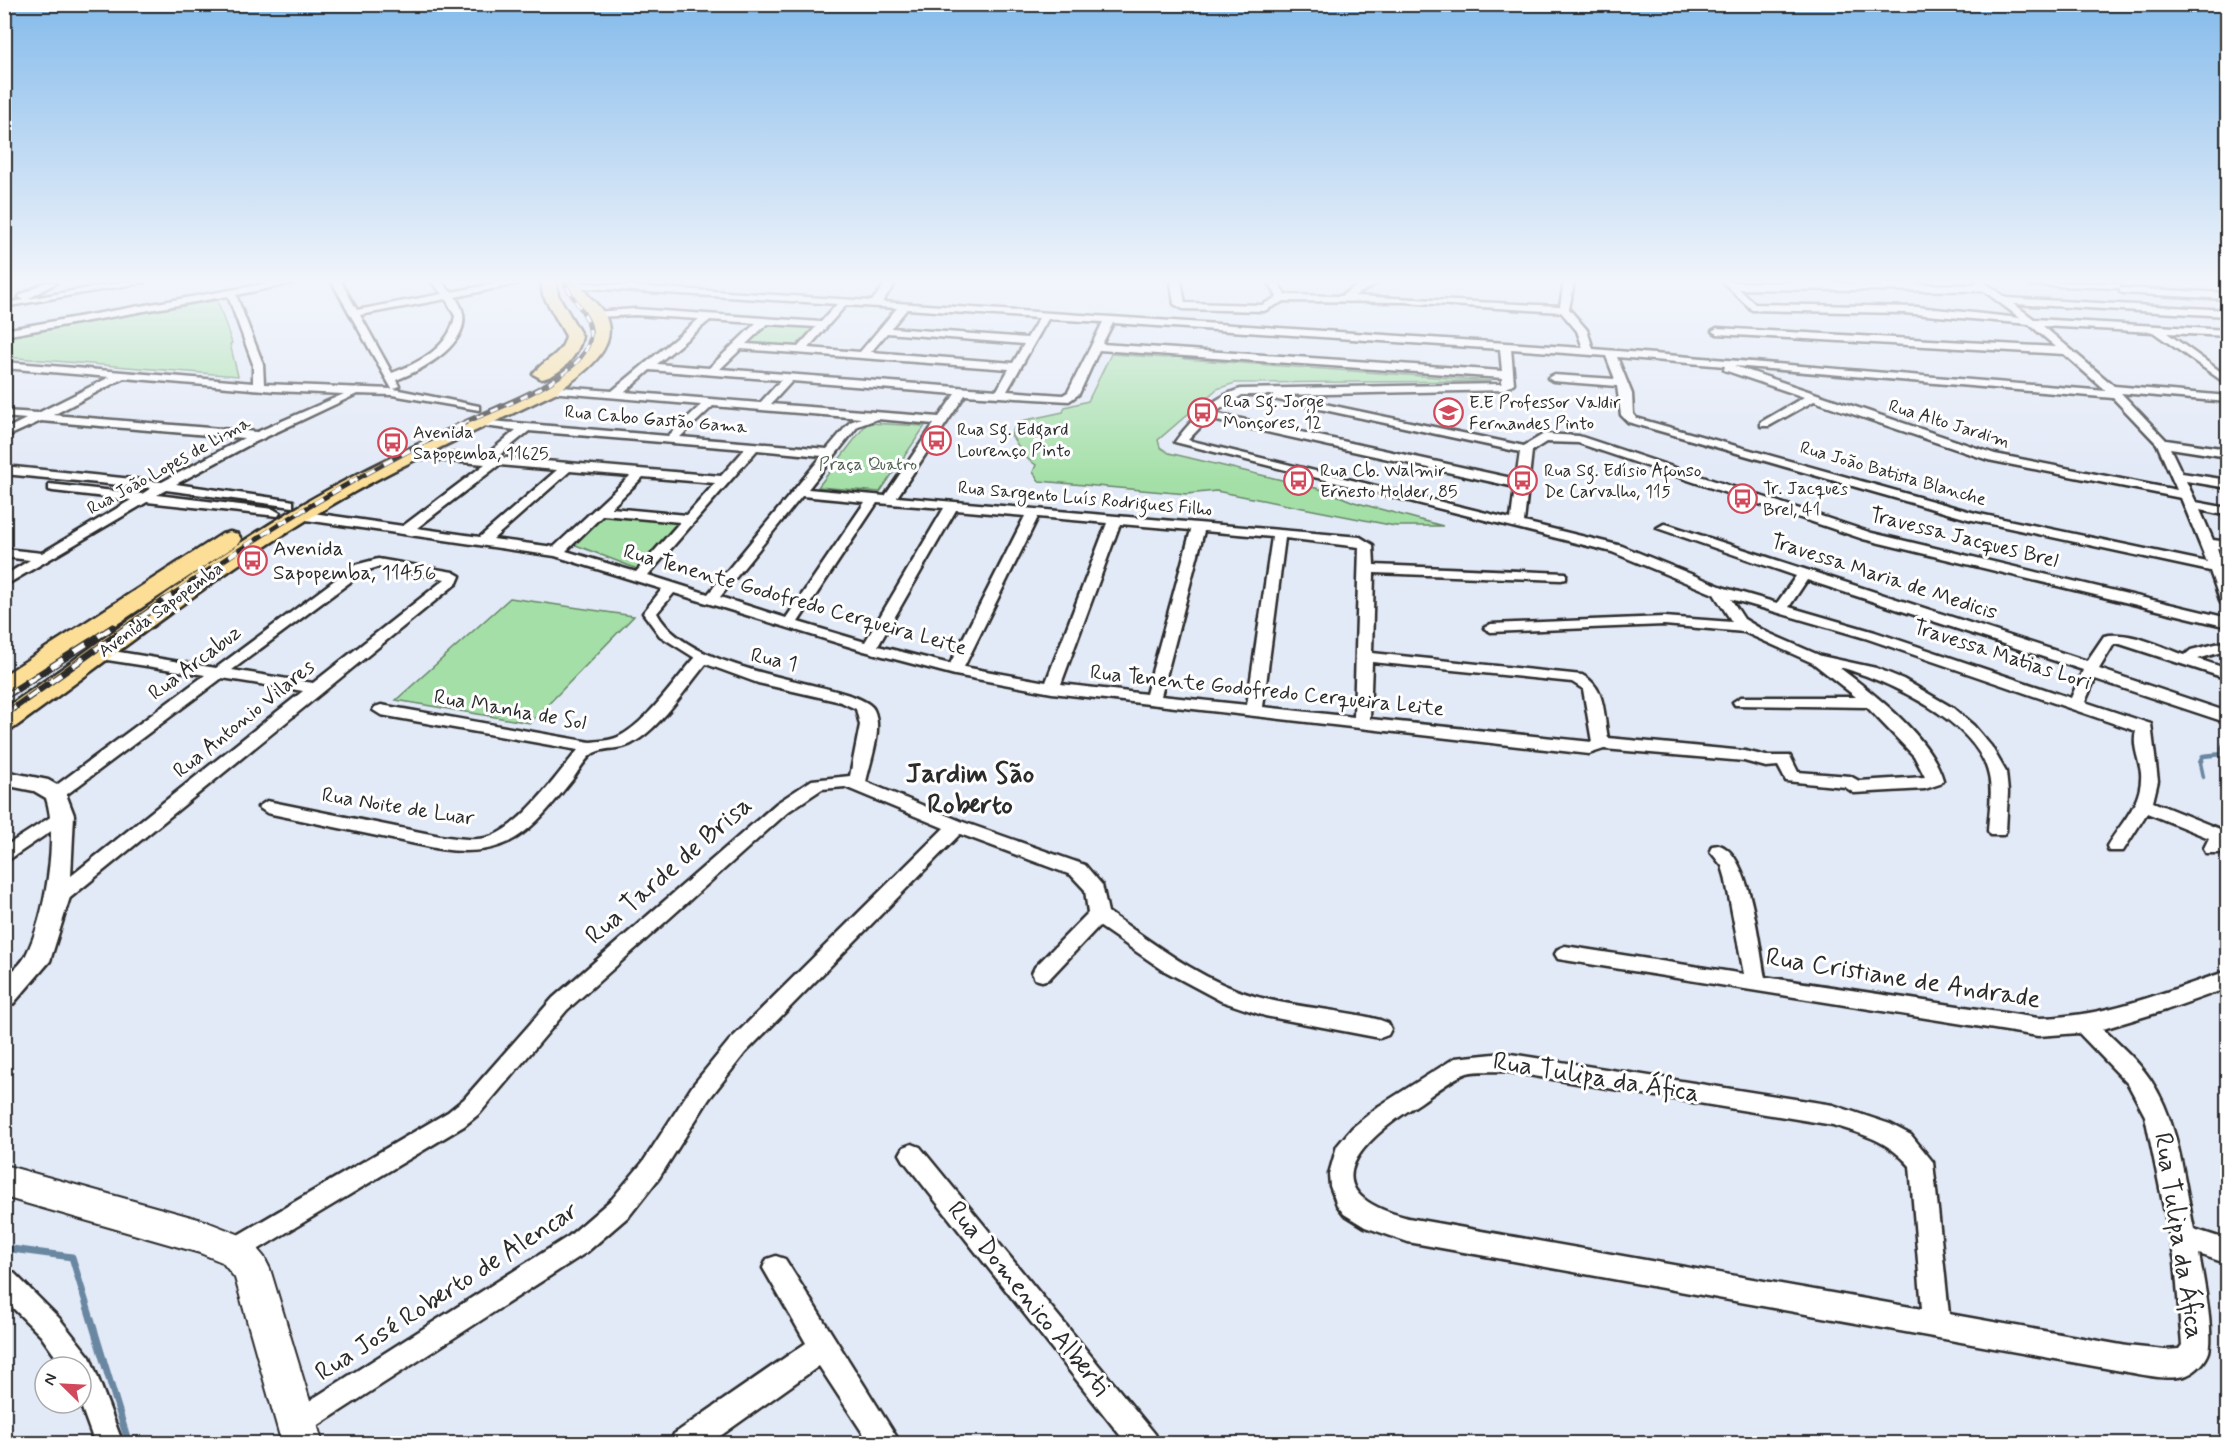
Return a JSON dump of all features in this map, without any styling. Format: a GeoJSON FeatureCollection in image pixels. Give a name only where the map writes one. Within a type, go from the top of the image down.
{"type":"FeatureCollection","features":[{"type":"Feature","properties":{"kind":"main road","name":"Avenida Sapopemba"},"geometry":{"type":"LineString","coordinates":[[4,722],[231,559],[286,510],[413,454],[550,369],[564,357],[568,350]]}},
{"type":"Feature","properties":{"kind":"main road","name":"Avenida Sapopemba"},"geometry":{"type":"LineString","coordinates":[[4,687],[354,467],[549,389],[567,377],[593,350]]}},
{"type":"Feature","properties":{"kind":"main road"},"geometry":{"type":"LineString","coordinates":[[549,389],[537,385],[551,372],[550,369]]}},
{"type":"Feature","properties":{"kind":"main road"},"geometry":{"type":"LineString","coordinates":[[4,1181],[160,1223],[236,1250],[251,1269],[300,1434]]}},
{"type":"Feature","properties":{"kind":"street"},"geometry":{"type":"LineString","coordinates":[[253,350],[258,364],[259,386]]}},
{"type":"Feature","properties":{"kind":"street"},"geometry":{"type":"LineString","coordinates":[[373,350],[390,378],[394,387],[392,392]]}},
{"type":"Feature","properties":{"kind":"street"},"geometry":{"type":"LineString","coordinates":[[390,378],[411,369],[441,350]]}},
{"type":"Feature","properties":{"kind":"street"},"geometry":{"type":"LineString","coordinates":[[614,395],[668,350]]}},
{"type":"Feature","properties":{"kind":"street"},"geometry":{"type":"LineString","coordinates":[[712,371],[734,350]]}},
{"type":"Feature","properties":{"kind":"street"},"geometry":{"type":"LineString","coordinates":[[794,350],[863,355],[963,390],[1065,399],[1073,394],[1095,350]]}},
{"type":"Feature","properties":{"kind":"street"},"geometry":{"type":"LineString","coordinates":[[863,355],[868,350]]}},
{"type":"Feature","properties":{"kind":"street"},"geometry":{"type":"LineString","coordinates":[[1000,394],[1025,350]]}},
{"type":"Feature","properties":{"kind":"street"},"geometry":{"type":"LineString","coordinates":[[1352,350],[1508,381]]}},
{"type":"Feature","properties":{"kind":"street"},"geometry":{"type":"LineString","coordinates":[[1352,350],[1406,350]]}},
{"type":"Feature","properties":{"kind":"street"},"geometry":{"type":"LineString","coordinates":[[1504,350],[1508,381]]}},
{"type":"Feature","properties":{"kind":"street"},"geometry":{"type":"LineString","coordinates":[[1565,350],[1707,360],[1730,359],[2113,392],[2228,399]]}},
{"type":"Feature","properties":{"kind":"street"},"geometry":{"type":"LineString","coordinates":[[2039,350],[2067,351],[2113,392],[2162,443],[2179,476],[2225,583],[2228,603]]}},
{"type":"Feature","properties":{"kind":"street"},"geometry":{"type":"LineString","coordinates":[[2184,350],[2228,382]]}},
{"type":"Feature","properties":{"kind":"street","name":"Rua João Batista Blanche"},"geometry":{"type":"LineString","coordinates":[[1610,353],[1622,383],[1627,415],[1640,422],[1973,516],[2217,568]]}},
{"type":"Feature","properties":{"kind":"street","name":"Rua Alto Jardim"},"geometry":{"type":"LineString","coordinates":[[1707,360],[1811,398],[1992,457],[2190,501],[2228,512]]}},
{"type":"Feature","properties":{"kind":"street","name":"Rua Cabo Gastão Gama"},"geometry":{"type":"LineString","coordinates":[[4,365],[259,386],[392,392],[526,427],[831,453]]}},
{"type":"Feature","properties":{"kind":"street"},"geometry":{"type":"LineString","coordinates":[[648,366],[790,377],[1016,366]]}},
{"type":"Feature","properties":{"kind":"street"},"geometry":{"type":"LineString","coordinates":[[4,435],[124,375]]}},
{"type":"Feature","properties":{"kind":"street"},"geometry":{"type":"LineString","coordinates":[[762,407],[790,377]]}},
{"type":"Feature","properties":{"kind":"street"},"geometry":{"type":"LineString","coordinates":[[1553,378],[1622,383]]}},
{"type":"Feature","properties":{"kind":"street"},"geometry":{"type":"LineString","coordinates":[[1206,415],[1232,395],[1252,391],[1508,381]]}},
{"type":"Feature","properties":{"kind":"street"},"geometry":{"type":"LineString","coordinates":[[549,389],[762,407],[851,419],[876,416],[941,421]]}},
{"type":"Feature","properties":{"kind":"street"},"geometry":{"type":"LineString","coordinates":[[888,500],[963,390]]}},
{"type":"Feature","properties":{"kind":"street"},"geometry":{"type":"LineString","coordinates":[[1252,391],[1526,450],[1517,526]]}},
{"type":"Feature","properties":{"kind":"street","name":"Rua João Lopes de Lima"},"geometry":{"type":"LineString","coordinates":[[4,582],[164,486],[258,436],[356,392]]}},
{"type":"Feature","properties":{"kind":"street"},"geometry":{"type":"LineString","coordinates":[[1765,424],[1811,398]]}},
{"type":"Feature","properties":{"kind":"street"},"geometry":{"type":"LineString","coordinates":[[671,439],[709,403]]}},
{"type":"Feature","properties":{"kind":"street"},"geometry":{"type":"LineString","coordinates":[[4,414],[258,436]]}},
{"type":"Feature","properties":{"kind":"street"},"geometry":{"type":"LineString","coordinates":[[1206,415],[1521,484]]}},
{"type":"Feature","properties":{"kind":"street","name":"Travessa Matias Lori"},"geometry":{"type":"LineString","coordinates":[[1206,415],[1180,442],[1617,549],[1720,591],[1781,607],[2077,703],[2145,728],[2143,741],[2150,778],[2144,805],[2116,846]]}},
{"type":"Feature","properties":{"kind":"street"},"geometry":{"type":"LineString","coordinates":[[711,599],[831,453],[851,419]]}},
{"type":"Feature","properties":{"kind":"street"},"geometry":{"type":"LineString","coordinates":[[495,462],[490,459],[491,456],[526,427]]}},
{"type":"Feature","properties":{"kind":"street","name":"Travessa Jacques Brel"},"geometry":{"type":"LineString","coordinates":[[1526,450],[1544,438],[1579,440],[1868,536],[2228,623]]}},
{"type":"Feature","properties":{"kind":"street"},"geometry":{"type":"LineString","coordinates":[[2162,443],[2228,453]]}},
{"type":"Feature","properties":{"kind":"street"},"geometry":{"type":"LineString","coordinates":[[639,577],[754,446]]}},
{"type":"Feature","properties":{"kind":"street"},"geometry":{"type":"LineString","coordinates":[[413,454],[724,480]]}},
{"type":"Feature","properties":{"kind":"street"},"geometry":{"type":"LineString","coordinates":[[405,531],[495,462]]}},
{"type":"Feature","properties":{"kind":"street"},"geometry":{"type":"LineString","coordinates":[[484,540],[567,467]]}},
{"type":"Feature","properties":{"kind":"street"},"geometry":{"type":"LineString","coordinates":[[4,470],[164,486],[286,510]]}},
{"type":"Feature","properties":{"kind":"street"},"geometry":{"type":"LineString","coordinates":[[557,552],[640,474]]}},
{"type":"Feature","properties":{"kind":"street"},"geometry":{"type":"LineString","coordinates":[[2179,476],[2228,484]]}},
{"type":"Feature","properties":{"kind":"street"},"geometry":{"type":"LineString","coordinates":[[4,482],[286,510]]}},
{"type":"Feature","properties":{"kind":"street","name":"Rua Sargento Luís Rodrigues Filho"},"geometry":{"type":"LineString","coordinates":[[800,492],[1356,540],[1366,545],[1366,569]]}},
{"type":"Feature","properties":{"kind":"street"},"geometry":{"type":"LineString","coordinates":[[790,623],[873,499]]}},
{"type":"Feature","properties":{"kind":"street"},"geometry":{"type":"LineString","coordinates":[[869,648],[952,506]]}},
{"type":"Feature","properties":{"kind":"street","name":"Rua Tenente Godofredo Cerqueira Leite"},"geometry":{"type":"LineString","coordinates":[[286,510],[405,531],[484,540],[557,552],[869,648],[954,670],[1052,688],[1589,749],[1596,748],[1600,743],[1745,756],[1766,762],[1784,760],[1792,777],[1850,783],[1854,787],[1925,783],[1934,780],[1934,774],[1911,742],[1873,702]]}},
{"type":"Feature","properties":{"kind":"street"},"geometry":{"type":"LineString","coordinates":[[601,511],[690,519]]}},
{"type":"Feature","properties":{"kind":"street"},"geometry":{"type":"LineString","coordinates":[[954,670],[1033,513]]}},
{"type":"Feature","properties":{"kind":"street"},"geometry":{"type":"LineString","coordinates":[[1052,688],[1115,520]]}},
{"type":"Feature","properties":{"kind":"street"},"geometry":{"type":"LineString","coordinates":[[1152,700],[1198,528]]}},
{"type":"Feature","properties":{"kind":"street","name":"Travessa Maria de Medicis"},"geometry":{"type":"LineString","coordinates":[[1664,528],[1805,573],[2228,718]]}},
{"type":"Feature","properties":{"kind":"street"},"geometry":{"type":"LineString","coordinates":[[1254,711],[1279,534]]}},
{"type":"Feature","properties":{"kind":"street"},"geometry":{"type":"LineString","coordinates":[[2208,543],[2228,546]]}},
{"type":"Feature","properties":{"kind":"street"},"geometry":{"type":"LineString","coordinates":[[4,553],[45,558]]}},
{"type":"Feature","properties":{"kind":"street","name":"Rua Arcabuz"},"geometry":{"type":"LineString","coordinates":[[4,857],[59,804],[219,673],[360,568],[378,563],[452,575]]}},
{"type":"Feature","properties":{"kind":"street"},"geometry":{"type":"LineString","coordinates":[[1362,722],[1366,569],[1561,576]]}},
{"type":"Feature","properties":{"kind":"street"},"geometry":{"type":"LineString","coordinates":[[1781,607],[1805,573]]}},
{"type":"Feature","properties":{"kind":"street","name":"Rua Antonio Vilares"},"geometry":{"type":"LineString","coordinates":[[58,897],[319,689],[452,580],[452,575]]}},
{"type":"Feature","properties":{"kind":"street","name":"Rua 1"},"geometry":{"type":"LineString","coordinates":[[670,586],[650,613],[656,627],[703,658],[733,672],[859,703],[866,710],[868,727],[857,783]]}},
{"type":"Feature","properties":{"kind":"street"},"geometry":{"type":"LineString","coordinates":[[1720,591],[1736,618],[1747,628],[1817,659],[1873,702]]}},
{"type":"Feature","properties":{"kind":"street"},"geometry":{"type":"LineString","coordinates":[[1491,628],[1664,621],[1747,628]]}},
{"type":"Feature","properties":{"kind":"street"},"geometry":{"type":"LineString","coordinates":[[2077,703],[2091,670],[2109,639],[2114,638],[2228,674]]}},
{"type":"Feature","properties":{"kind":"street"},"geometry":{"type":"LineString","coordinates":[[2188,660],[2196,653],[2228,645]]}},
{"type":"Feature","properties":{"kind":"street"},"geometry":{"type":"LineString","coordinates":[[100,654],[319,689]]}},
{"type":"Feature","properties":{"kind":"street"},"geometry":{"type":"LineString","coordinates":[[1365,657],[1576,678],[1588,684],[1591,689],[1600,743]]}},
{"type":"Feature","properties":{"kind":"street","name":"Rua Manha de Sol"},"geometry":{"type":"LineString","coordinates":[[381,710],[590,747],[608,746],[628,739],[703,658]]}},
{"type":"Feature","properties":{"kind":"street"},"geometry":{"type":"LineString","coordinates":[[1817,659],[1851,665],[1899,681],[1921,693],[1959,723],[1990,757],[1998,773],[2001,786],[1997,797],[1997,831]]}},
{"type":"Feature","properties":{"kind":"street"},"geometry":{"type":"LineString","coordinates":[[1741,702],[1873,702]]}},
{"type":"Feature","properties":{"kind":"street","name":"Rua Noite de Luar"},"geometry":{"type":"LineString","coordinates":[[267,807],[436,840],[471,845],[497,841],[513,832],[526,819],[590,747]]}},
{"type":"Feature","properties":{"kind":"street"},"geometry":{"type":"LineString","coordinates":[[4,778],[40,785],[59,804],[58,897],[37,961],[4,997]]}},
{"type":"Feature","properties":{"kind":"street","name":"Rua Tarde de Brisa"},"geometry":{"type":"LineString","coordinates":[[236,1250],[456,1119],[493,1084],[572,993],[783,807],[818,784],[830,781],[857,783],[957,826],[1078,870],[1096,888],[1098,915]]}},
{"type":"Feature","properties":{"kind":"street"},"geometry":{"type":"LineString","coordinates":[[2144,805],[2216,834],[2220,841],[2213,848]]}},
{"type":"Feature","properties":{"kind":"street","name":"Rua José Roberto de Alencar"},"geometry":{"type":"LineString","coordinates":[[300,1434],[578,1244],[621,1207],[651,1170],[701,1092],[737,1047],[957,826]]}},
{"type":"Feature","properties":{"kind":"street"},"geometry":{"type":"LineString","coordinates":[[1719,851],[1730,863],[1736,876],[1756,984]]}},
{"type":"Feature","properties":{"kind":"street"},"geometry":{"type":"LineString","coordinates":[[1042,973],[1098,915],[1184,973],[1248,1003],[1291,1012],[1350,1020],[1380,1029]]}},
{"type":"Feature","properties":{"kind":"street","name":"Rua Cristiane de Andrade"},"geometry":{"type":"LineString","coordinates":[[1565,954],[2038,1028],[2085,1025],[2228,979]]}},
{"type":"Feature","properties":{"kind":"street","name":"Rua Tulipa da Áfica"},"geometry":{"type":"LineString","coordinates":[[1937,1326],[1921,1162],[1903,1142],[1858,1122],[1504,1062],[1483,1061],[1463,1064],[1366,1130],[1347,1150],[1342,1165],[1340,1184],[1348,1201],[1363,1214],[1391,1226],[1937,1326],[2127,1359],[2164,1364],[2185,1362],[2196,1350],[2196,1333],[2183,1237],[2158,1116],[2148,1095],[2130,1072],[2085,1025]]}},
{"type":"Feature","properties":{"kind":"street","name":"Rua Domenico Alberti"},"geometry":{"type":"LineString","coordinates":[[912,1154],[1145,1443]]}},
{"type":"Feature","properties":{"kind":"street"},"geometry":{"type":"LineString","coordinates":[[2183,1237],[2228,1252]]}},
{"type":"Feature","properties":{"kind":"street"},"geometry":{"type":"LineString","coordinates":[[776,1268],[823,1347],[887,1443]]}},
{"type":"Feature","properties":{"kind":"street"},"geometry":{"type":"LineString","coordinates":[[4,1281],[50,1327],[70,1355]]}},
{"type":"Feature","properties":{"kind":"street"},"geometry":{"type":"LineString","coordinates":[[684,1443],[823,1347]]}},
{"type":"Feature","properties":{"kind":"street"},"geometry":{"type":"LineString","coordinates":[[93,1403],[108,1443]]}},
{"type":"Feature","properties":{"kind":"green space"},"geometry":{"type":"Polygon","coordinates":[[[5,350],[231,350],[238,376],[5,357],[5,350]]]}},
{"type":"Feature","properties":{"kind":"green space"},"geometry":{"type":"Polygon","coordinates":[[[1111,354],[1166,358],[1181,356],[1184,359],[1492,381],[1235,383],[1217,389],[1158,440],[1160,447],[1169,453],[1324,490],[1354,502],[1443,526],[1395,526],[1216,491],[1187,494],[1039,481],[1033,472],[1036,465],[1025,457],[1011,435],[1017,422],[1063,412],[1065,407],[1088,401],[1111,354]]]}},
{"type":"Feature","properties":{"kind":"green space","name":"Praça Quatro"},"geometry":{"type":"Polygon","coordinates":[[[867,423],[925,426],[880,492],[818,487],[867,423]]]}},
{"type":"Feature","properties":{"kind":"green space"},"geometry":{"type":"Polygon","coordinates":[[[603,515],[684,522],[640,570],[573,544],[603,515]]]}},
{"type":"Feature","properties":{"kind":"green space"},"geometry":{"type":"Polygon","coordinates":[[[510,598],[634,616],[530,723],[396,700],[510,598]]]}},
{"type":"Feature","properties":{"kind":"waterway"},"geometry":{"type":"LineString","coordinates":[[2203,777],[2200,763],[2203,756],[2223,754],[2222,748],[2228,737]]}},
{"type":"Feature","properties":{"kind":"waterway"},"geometry":{"type":"LineString","coordinates":[[4,1248],[72,1257],[129,1444]]}},
{"type":"Feature","properties":{"kind":"railway"},"geometry":{"type":"LineString","coordinates":[[462,424],[518,400],[560,376],[577,362],[585,350]]}},
{"type":"Feature","properties":{"kind":"railway"},"geometry":{"type":"LineString","coordinates":[[163,601],[310,506],[386,462],[465,423]]}},
{"type":"Feature","properties":{"kind":"railway"},"geometry":{"type":"LineString","coordinates":[[4,715],[165,600]]}},
{"type":"Feature","properties":{"kind":"railway"},"geometry":{"type":"LineString","coordinates":[[4,697],[113,627]]}},
{"type":"Feature","properties":{"kind":"place","name":"Rua Sg. Jorge Monçores, 12"},"geometry":{"type":"Point","coordinates":[1202,412]}},
{"type":"Feature","properties":{"kind":"place","name":"E.E Professor Valdir Fernandes Pinto"},"geometry":{"type":"Point","coordinates":[1448,413]}},
{"type":"Feature","properties":{"kind":"place","name":"Rua Sg. Edgard Lourenço Pinto"},"geometry":{"type":"Point","coordinates":[936,440]}},
{"type":"Feature","properties":{"kind":"place","name":"Avenida Sapopemba, 11625"},"geometry":{"type":"Point","coordinates":[392,443]}},
{"type":"Feature","properties":{"kind":"place","name":"Rua Cb. Walmir Ernesto Holder, 85"},"geometry":{"type":"Point","coordinates":[1299,481]}},
{"type":"Feature","properties":{"kind":"place","name":"Rua Sg. Edísio Afonso De Carvalho, 115"},"geometry":{"type":"Point","coordinates":[1523,481]}},
{"type":"Feature","properties":{"kind":"place","name":"Tr. Jacques Brel, 41"},"geometry":{"type":"Point","coordinates":[1742,499]}},
{"type":"Feature","properties":{"kind":"place","name":"Avenida Sapopemba, 11456"},"geometry":{"type":"Point","coordinates":[252,561]}},
{"type":"Feature","properties":{"kind":"district","name":"Jardim São Roberto"},"geometry":{"type":"Point","coordinates":[970,790]}}]}
